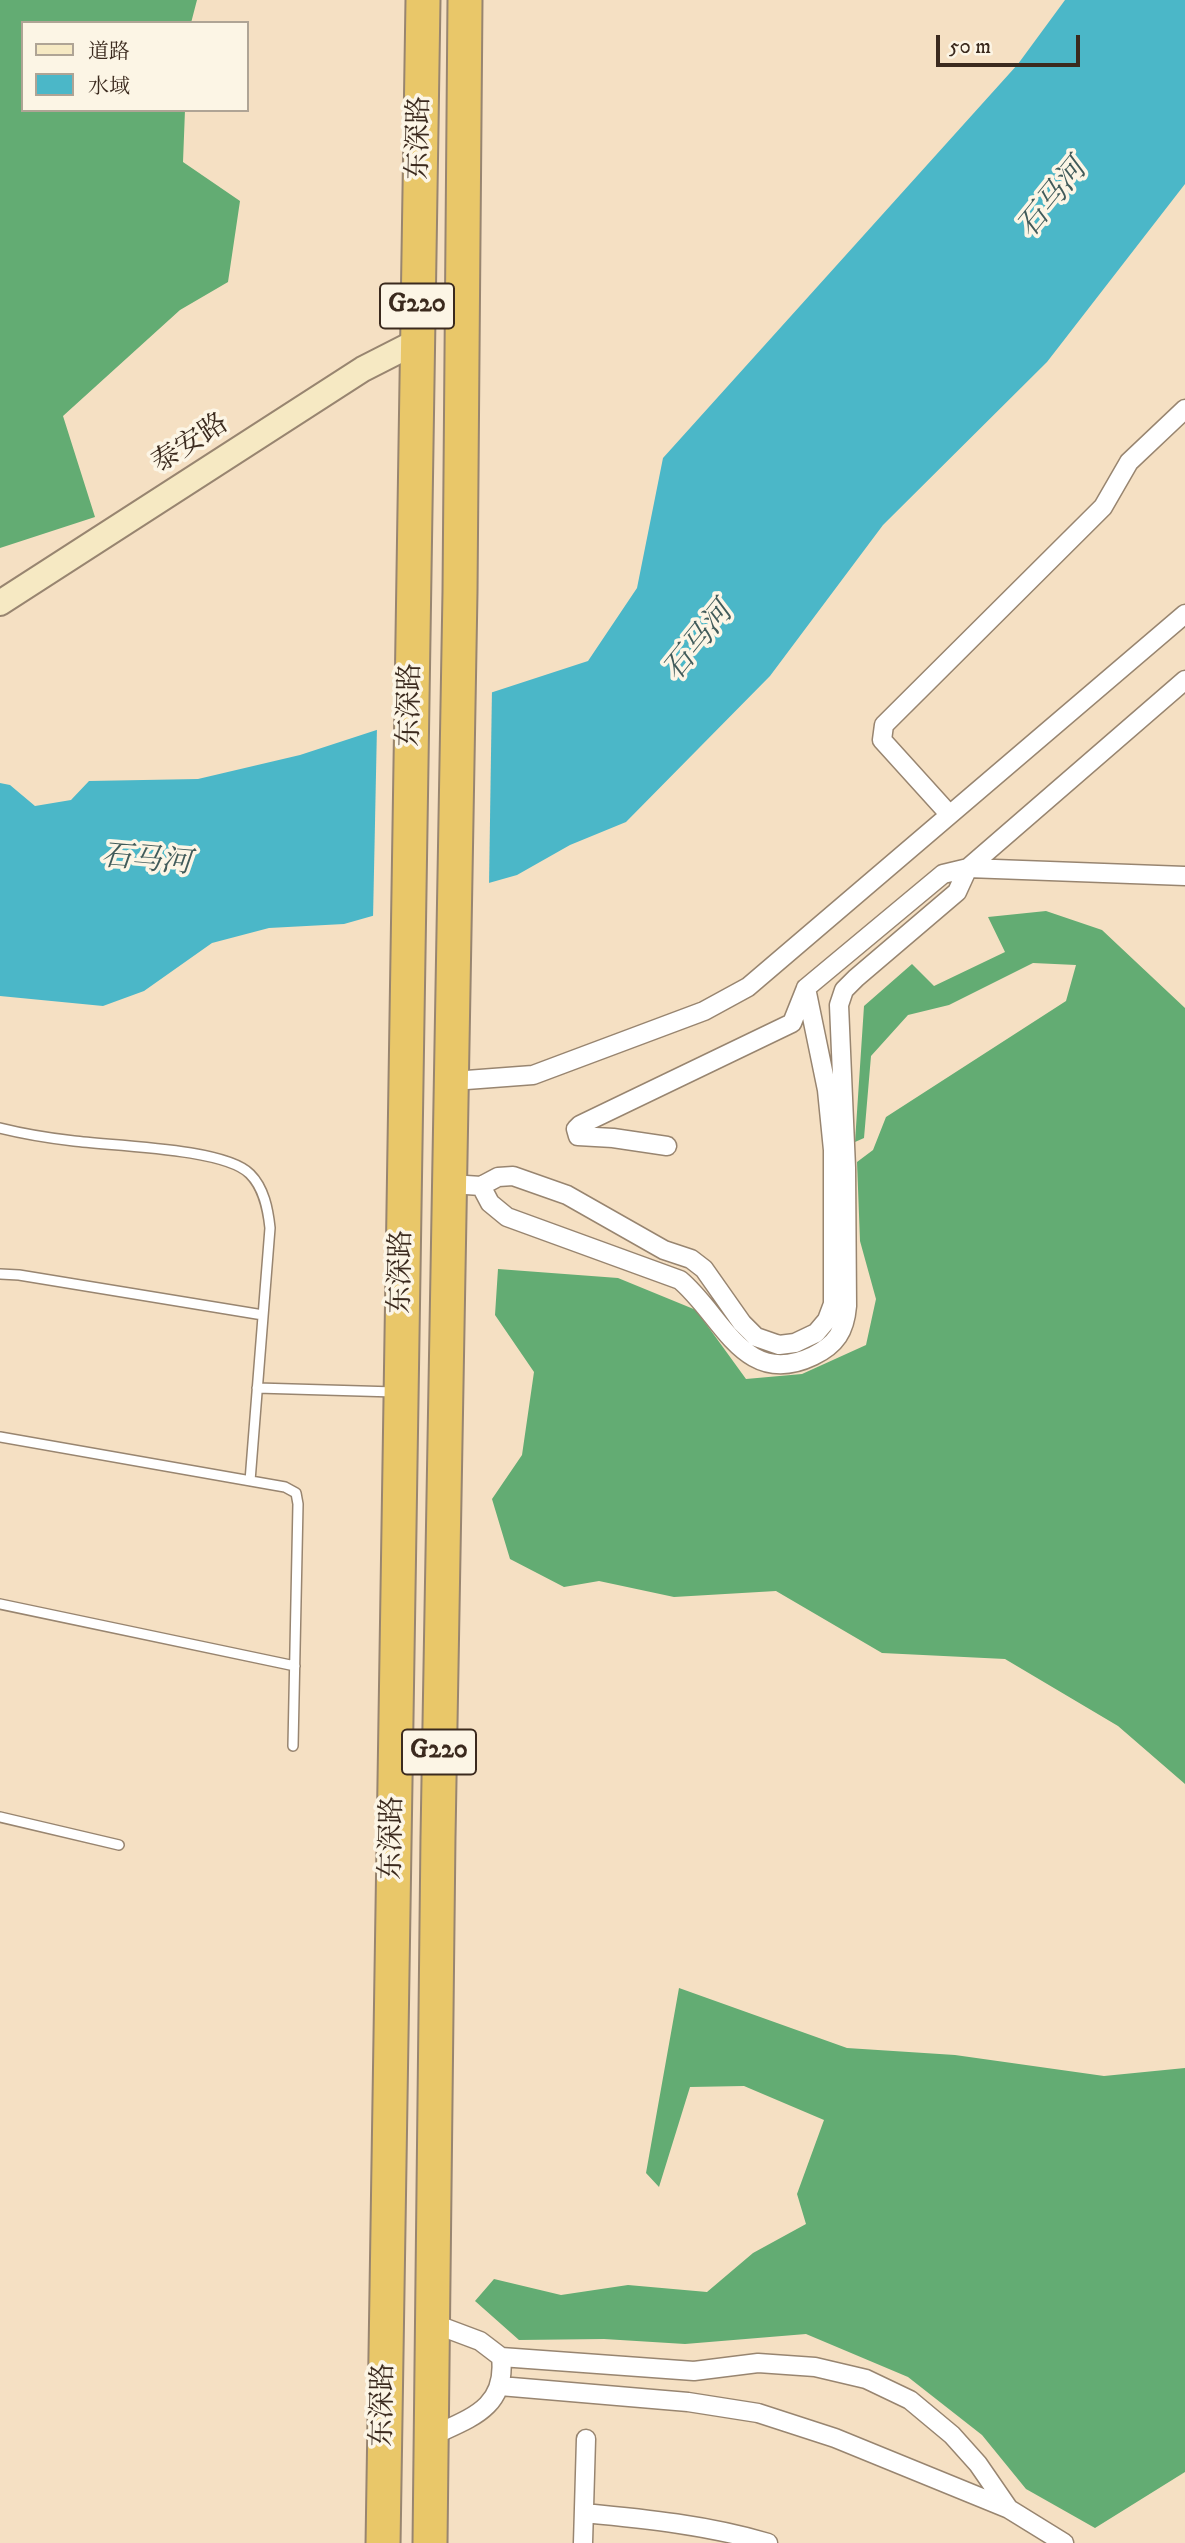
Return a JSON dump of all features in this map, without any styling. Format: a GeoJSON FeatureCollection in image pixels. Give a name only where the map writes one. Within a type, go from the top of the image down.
{"type":"FeatureCollection","features":[{"type":"Feature","properties":{"kind":"highway","name":"东深路"},"geometry":{"type":"LineString","coordinates":[[383,2543],[423,0]]}},
{"type":"Feature","properties":{"kind":"highway","name":"东深路"},"geometry":{"type":"LineString","coordinates":[[430,2543],[438,1836],[466,1185],[453,1081],[465,0]]}},
{"type":"Feature","properties":{"kind":"street","name":"泰安路"},"geometry":{"type":"LineString","coordinates":[[0,603],[363,369],[416,342]]}},
{"type":"Feature","properties":{"kind":"street"},"geometry":{"type":"LineString","coordinates":[[949,814],[882,740],[884,725],[1102,507],[1129,463],[1185,409]]}},
{"type":"Feature","properties":{"kind":"street"},"geometry":{"type":"LineString","coordinates":[[453,1081],[533,1075],[704,1011],[748,987],[1185,614]]}},
{"type":"Feature","properties":{"kind":"street"},"geometry":{"type":"LineString","coordinates":[[466,1185],[507,1217],[680,1280],[696,1294],[741,1350],[760,1361],[782,1365],[803,1361],[823,1351],[841,1336],[846,1323],[847,1306],[846,1168],[839,1004],[844,990],[957,892],[968,868],[1185,680]]}},
{"type":"Feature","properties":{"kind":"street"},"geometry":{"type":"LineString","coordinates":[[667,1146],[613,1138],[583,1138],[578,1136],[576,1129],[792,1023],[806,988],[943,874],[968,868],[1185,876]]}},
{"type":"Feature","properties":{"kind":"street"},"geometry":{"type":"LineString","coordinates":[[466,1185],[513,1176],[567,1195],[664,1250],[691,1259],[704,1269],[742,1323],[756,1337],[779,1345],[795,1343],[816,1333],[827,1320],[833,1304],[833,1150],[827,1090],[806,988]]}},
{"type":"Feature","properties":{"kind":"street"},"geometry":{"type":"LineString","coordinates":[[432,2323],[473,2338],[501,2357],[694,2371],[758,2362],[815,2367],[866,2379],[910,2400],[952,2435],[978,2464],[1009,2509]]}},
{"type":"Feature","properties":{"kind":"street"},"geometry":{"type":"LineString","coordinates":[[432,2436],[472,2417],[486,2407],[500,2386],[503,2375],[501,2357]]}},
{"type":"Feature","properties":{"kind":"street"},"geometry":{"type":"LineString","coordinates":[[688,2402],[694,2371]]}},
{"type":"Feature","properties":{"kind":"street"},"geometry":{"type":"LineString","coordinates":[[500,2386],[688,2402],[758,2413],[835,2438],[1009,2509],[1065,2543]]}},
{"type":"Feature","properties":{"kind":"street"},"geometry":{"type":"LineString","coordinates":[[583,2543],[586,2439]]}},
{"type":"Feature","properties":{"kind":"street"},"geometry":{"type":"LineString","coordinates":[[584,2513],[676,2522],[768,2543]]}},
{"type":"Feature","properties":{"kind":"lane"},"geometry":{"type":"LineString","coordinates":[[0,1128],[73,1141],[210,1156],[234,1162],[250,1174],[261,1190],[268,1209],[270,1228],[250,1481]]}},
{"type":"Feature","properties":{"kind":"lane"},"geometry":{"type":"LineString","coordinates":[[0,1274],[263,1315]]}},
{"type":"Feature","properties":{"kind":"lane"},"geometry":{"type":"LineString","coordinates":[[257,1388],[401,1392]]}},
{"type":"Feature","properties":{"kind":"lane"},"geometry":{"type":"LineString","coordinates":[[0,1437],[291,1489],[298,1498],[293,1746]]}},
{"type":"Feature","properties":{"kind":"lane"},"geometry":{"type":"LineString","coordinates":[[0,1604],[295,1666]]}},
{"type":"Feature","properties":{"kind":"lane"},"geometry":{"type":"LineString","coordinates":[[0,1817],[118,1845]]}},
{"type":"Feature","properties":{"kind":"green space"},"geometry":{"type":"Polygon","coordinates":[[[0,0],[197,0],[192,21],[21,21],[21,112],[185,112],[183,162],[240,201],[228,282],[180,310],[63,416],[95,517],[0,548],[0,0]]]}},
{"type":"Feature","properties":{"kind":"green space"},"geometry":{"type":"Polygon","coordinates":[[[1046,911],[1102,930],[1185,1008],[1185,1784],[1118,1726],[1005,1659],[882,1653],[776,1591],[674,1597],[599,1581],[564,1587],[510,1559],[492,1499],[522,1455],[534,1372],[495,1315],[498,1269],[618,1278],[696,1310],[746,1379],[802,1374],[866,1345],[876,1299],[860,1241],[857,1162],[873,1150],[886,1117],[1066,1001],[1076,965],[1033,963],[949,1005],[908,1015],[871,1056],[864,1138],[855,1142],[864,1006],[912,964],[934,986],[1005,952],[988,917],[1046,911]]]}},
{"type":"Feature","properties":{"kind":"green space"},"geometry":{"type":"Polygon","coordinates":[[[679,1988],[847,2048],[955,2055],[1104,2076],[1185,2068],[1185,2472],[1095,2528],[1026,2489],[982,2435],[908,2377],[806,2334],[685,2344],[604,2339],[519,2340],[475,2301],[494,2279],[561,2295],[628,2285],[707,2292],[753,2253],[806,2224],[797,2194],[824,2120],[744,2086],[690,2087],[659,2187],[646,2173],[679,1988]]]}},
{"type":"Feature","properties":{"kind":"water","name":"石马河"},"geometry":{"type":"Polygon","coordinates":[[[1065,0],[1185,0],[1185,184],[1047,362],[883,525],[770,676],[626,822],[570,845],[517,875],[344,924],[269,928],[212,943],[144,991],[103,1006],[0,996],[0,783],[10,785],[35,806],[71,800],[89,781],[198,779],[300,755],[588,661],[637,588],[663,458],[1018,64],[1065,0]]]}},
{"type":"Feature","properties":{"kind":"pier"},"geometry":{"type":"Polygon","coordinates":[[[492,688],[489,886],[373,919],[377,726],[492,688]]]}}]}
